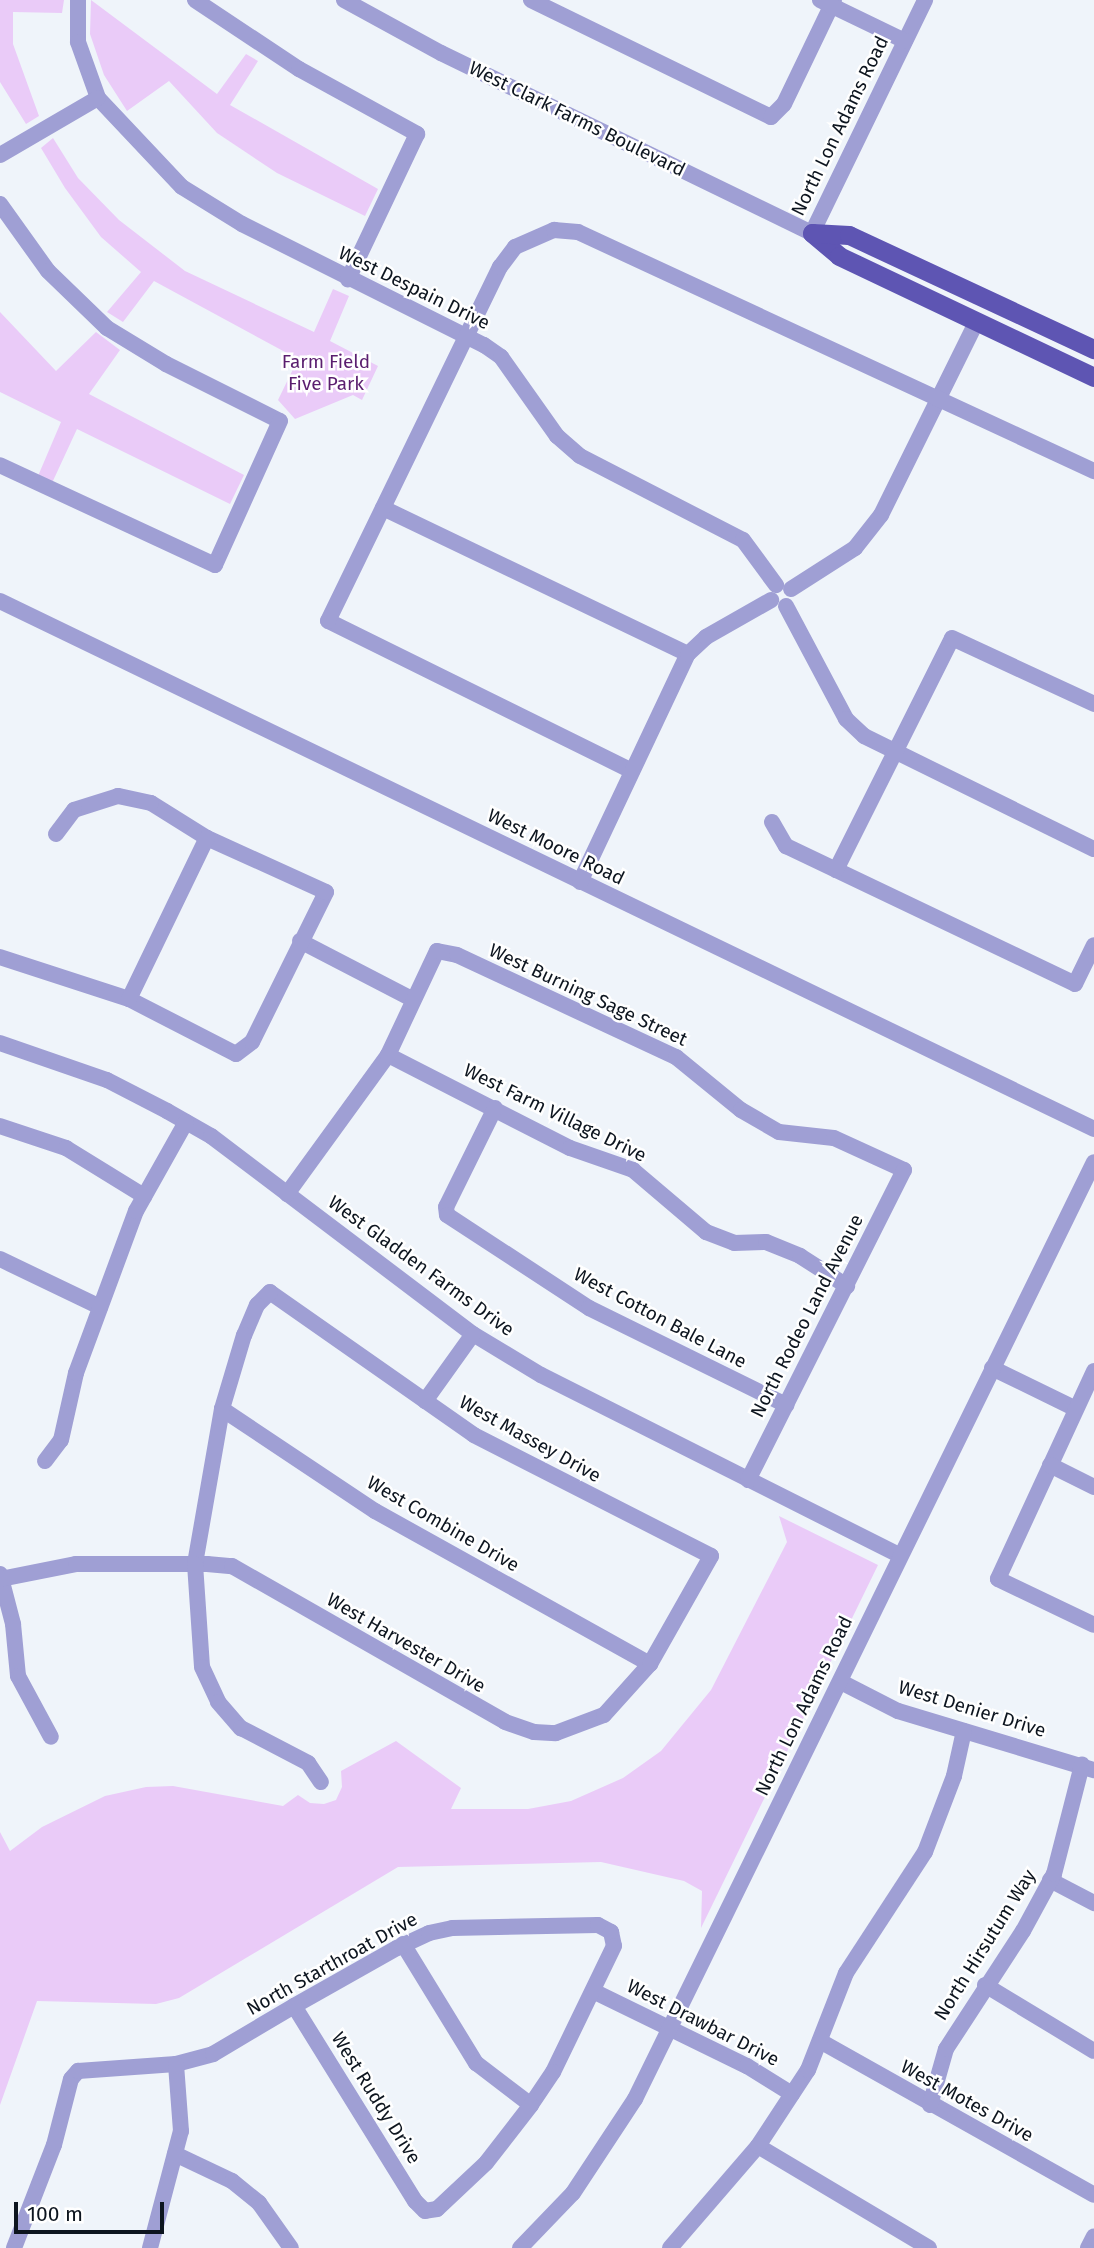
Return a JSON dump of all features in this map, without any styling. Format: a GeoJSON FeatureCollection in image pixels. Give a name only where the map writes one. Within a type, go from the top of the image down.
{"type":"FeatureCollection","features":[{"type":"Feature","properties":{"kind":"main road","name":"West Clark Farms Boulevard"},"geometry":{"type":"LineString","coordinates":[[812,233],[839,256],[1094,377]]}},
{"type":"Feature","properties":{"kind":"main road","name":"West Clark Farms Boulevard"},"geometry":{"type":"LineString","coordinates":[[812,233],[849,235],[1094,349]]}},
{"type":"Feature","properties":{"kind":"street","name":"West Despain Drive"},"geometry":{"type":"LineString","coordinates":[[78,0],[78,42],[98,98],[182,187],[348,279],[467,337],[501,357],[557,436],[580,456],[735,534],[760,558],[846,719],[864,736],[1094,849]]}},
{"type":"Feature","properties":{"kind":"street"},"geometry":{"type":"LineString","coordinates":[[195,0],[299,69],[417,134],[348,279]]}},
{"type":"Feature","properties":{"kind":"street","name":"West Clark Farms Boulevard"},"geometry":{"type":"LineString","coordinates":[[344,0],[440,53],[812,233]]}},
{"type":"Feature","properties":{"kind":"street"},"geometry":{"type":"LineString","coordinates":[[531,0],[760,115],[779,114],[829,2],[905,41]]}},
{"type":"Feature","properties":{"kind":"street","name":"North Lon Adams Road"},"geometry":{"type":"LineString","coordinates":[[812,233],[925,0]]}},
{"type":"Feature","properties":{"kind":"street"},"geometry":{"type":"LineString","coordinates":[[0,155],[98,98]]}},
{"type":"Feature","properties":{"kind":"street"},"geometry":{"type":"LineString","coordinates":[[0,204],[48,271],[107,328],[166,364],[280,421],[215,565],[0,465]]}},
{"type":"Feature","properties":{"kind":"street"},"geometry":{"type":"LineString","coordinates":[[632,771],[328,621],[500,267],[515,247],[554,230],[578,232],[939,402],[1094,471]]}},
{"type":"Feature","properties":{"kind":"street"},"geometry":{"type":"LineString","coordinates":[[580,882],[688,654],[706,637],[832,566],[864,537],[900,481],[976,323]]}},
{"type":"Feature","properties":{"kind":"street"},"geometry":{"type":"LineString","coordinates":[[383,508],[688,654]]}},
{"type":"Feature","properties":{"kind":"street","name":"West Moore Road"},"geometry":{"type":"LineString","coordinates":[[0,601],[1094,1129]]}},
{"type":"Feature","properties":{"kind":"street"},"geometry":{"type":"LineString","coordinates":[[836,870],[952,638],[1094,704]]}},
{"type":"Feature","properties":{"kind":"street"},"geometry":{"type":"LineString","coordinates":[[0,957],[129,999],[236,1054],[252,1042],[326,892],[207,838],[151,803],[118,796],[74,810],[56,834]]}},
{"type":"Feature","properties":{"kind":"street"},"geometry":{"type":"LineString","coordinates":[[772,822],[786,846],[1075,984],[1094,945]]}},
{"type":"Feature","properties":{"kind":"street"},"geometry":{"type":"LineString","coordinates":[[129,999],[207,838]]}},
{"type":"Feature","properties":{"kind":"street"},"geometry":{"type":"LineString","coordinates":[[287,1194],[388,1055],[412,999],[300,941]]}},
{"type":"Feature","properties":{"kind":"street","name":"West Burning Sage Street"},"geometry":{"type":"LineString","coordinates":[[412,999],[437,951],[457,956],[676,1057],[741,1110],[779,1132],[834,1138],[904,1170]]}},
{"type":"Feature","properties":{"kind":"street","name":"West Gladden Farms Drive"},"geometry":{"type":"LineString","coordinates":[[0,1042],[107,1080],[186,1122],[473,1334],[541,1375],[899,1555]]}},
{"type":"Feature","properties":{"kind":"street","name":"West Farm Village Drive"},"geometry":{"type":"LineString","coordinates":[[388,1055],[570,1148],[633,1170],[706,1232],[734,1243],[766,1242],[800,1256],[847,1286]]}},
{"type":"Feature","properties":{"kind":"street","name":"West Cotton Bale Lane"},"geometry":{"type":"LineString","coordinates":[[495,1108],[446,1207],[447,1215],[589,1308],[786,1405]]}},
{"type":"Feature","properties":{"kind":"street"},"geometry":{"type":"LineString","coordinates":[[45,1461],[61,1440],[75,1373],[144,1196],[186,1122]]}},
{"type":"Feature","properties":{"kind":"street"},"geometry":{"type":"LineString","coordinates":[[0,1126],[66,1149],[144,1196]]}},
{"type":"Feature","properties":{"kind":"street","name":"North Lon Adams Road"},"geometry":{"type":"LineString","coordinates":[[520,2248],[597,2161],[670,2029],[841,1682],[899,1555],[1094,1162]]}},
{"type":"Feature","properties":{"kind":"street","name":"North Rodeo Land Avenue"},"geometry":{"type":"LineString","coordinates":[[748,1480],[904,1170]]}},
{"type":"Feature","properties":{"kind":"street"},"geometry":{"type":"LineString","coordinates":[[0,1259],[100,1307]]}},
{"type":"Feature","properties":{"kind":"street","name":"West Massey Drive"},"geometry":{"type":"LineString","coordinates":[[222,1409],[244,1335],[257,1305],[270,1292],[474,1435],[711,1556]]}},
{"type":"Feature","properties":{"kind":"street"},"geometry":{"type":"LineString","coordinates":[[425,1401],[473,1334]]}},
{"type":"Feature","properties":{"kind":"street"},"geometry":{"type":"LineString","coordinates":[[992,1368],[1076,1409]]}},
{"type":"Feature","properties":{"kind":"street"},"geometry":{"type":"LineString","coordinates":[[1094,1371],[998,1579],[1094,1625]]}},
{"type":"Feature","properties":{"kind":"street"},"geometry":{"type":"LineString","coordinates":[[222,1409],[195,1564],[202,1667],[218,1702],[242,1728],[308,1763],[321,1782]]}},
{"type":"Feature","properties":{"kind":"street","name":"West Combine Drive"},"geometry":{"type":"LineString","coordinates":[[222,1409],[374,1511],[650,1664]]}},
{"type":"Feature","properties":{"kind":"street"},"geometry":{"type":"LineString","coordinates":[[1050,1465],[1094,1486]]}},
{"type":"Feature","properties":{"kind":"street","name":"West Harvester Drive"},"geometry":{"type":"LineString","coordinates":[[1,1577],[76,1564],[232,1566],[256,1577],[401,1667],[505,1722],[534,1732],[556,1733],[604,1715],[650,1664],[711,1556]]}},
{"type":"Feature","properties":{"kind":"street"},"geometry":{"type":"LineString","coordinates":[[1,1577],[13,1624],[18,1676],[51,1737]]}},
{"type":"Feature","properties":{"kind":"street","name":"West Denier Drive"},"geometry":{"type":"LineString","coordinates":[[841,1682],[898,1711],[1088,1768]]}},
{"type":"Feature","properties":{"kind":"street"},"geometry":{"type":"LineString","coordinates":[[692,2248],[674,2243],[758,2147],[792,2094],[820,2041],[846,1973],[925,1852],[954,1776],[964,1731]]}},
{"type":"Feature","properties":{"kind":"street","name":"North Hirsutum Way"},"geometry":{"type":"LineString","coordinates":[[930,2105],[946,2049],[985,1985],[1023,1931],[1051,1880],[1088,1768]]}},
{"type":"Feature","properties":{"kind":"street"},"geometry":{"type":"LineString","coordinates":[[1051,1880],[1094,1903]]}},
{"type":"Feature","properties":{"kind":"street","name":"North Starthroat Drive"},"geometry":{"type":"LineString","coordinates":[[14,2248],[54,2145],[71,2079],[78,2071],[176,2064],[213,2054],[403,1944],[452,1928],[598,1925],[611,1931],[614,1946],[593,1991]]}},
{"type":"Feature","properties":{"kind":"street"},"geometry":{"type":"LineString","coordinates":[[403,1944],[476,2063],[531,2105],[593,1991]]}},
{"type":"Feature","properties":{"kind":"street"},"geometry":{"type":"LineString","coordinates":[[985,1985],[1094,2051]]}},
{"type":"Feature","properties":{"kind":"street","name":"West Drawbar Drive"},"geometry":{"type":"LineString","coordinates":[[593,1991],[747,2066],[792,2094]]}},
{"type":"Feature","properties":{"kind":"street","name":"West Ruddy Drive"},"geometry":{"type":"LineString","coordinates":[[295,2006],[415,2201],[425,2211],[437,2209],[486,2163],[531,2105]]}},
{"type":"Feature","properties":{"kind":"street","name":"West Motes Drive"},"geometry":{"type":"LineString","coordinates":[[820,2041],[1094,2195]]}},
{"type":"Feature","properties":{"kind":"street"},"geometry":{"type":"LineString","coordinates":[[150,2248],[181,2131],[176,2064]]}},
{"type":"Feature","properties":{"kind":"street"},"geometry":{"type":"LineString","coordinates":[[758,2147],[929,2248]]}},
{"type":"Feature","properties":{"kind":"street"},"geometry":{"type":"LineString","coordinates":[[175,2154],[232,2181],[259,2203],[291,2248]]}},
{"type":"Feature","properties":{"kind":"street"},"geometry":{"type":"LineString","coordinates":[[1088,2248],[1094,2236]]}},
{"type":"Feature","properties":{"kind":"green space"},"geometry":{"type":"Polygon","coordinates":[[[0,0],[64,0],[62,13],[13,12],[13,44],[39,116],[26,124],[0,82],[0,0]]]}},
{"type":"Feature","properties":{"kind":"green space"},"geometry":{"type":"Polygon","coordinates":[[[91,0],[217,94],[246,54],[258,61],[230,105],[378,189],[365,216],[277,173],[217,133],[169,81],[127,111],[104,75],[90,34],[91,0]]]}},
{"type":"Feature","properties":{"kind":"green space","name":"Farm Field Five Park"},"geometry":{"type":"Polygon","coordinates":[[[53,138],[78,178],[119,220],[185,271],[314,332],[333,289],[349,296],[330,341],[378,366],[362,400],[353,395],[295,419],[278,400],[298,359],[154,281],[123,322],[107,312],[141,272],[101,237],[65,188],[41,148],[53,138]]]}},
{"type":"Feature","properties":{"kind":"green space"},"geometry":{"type":"Polygon","coordinates":[[[0,312],[56,371],[96,332],[120,350],[89,394],[244,475],[230,504],[77,429],[52,483],[38,476],[61,422],[0,392],[0,312]]]}},
{"type":"Feature","properties":{"kind":"green space"},"geometry":{"type":"Polygon","coordinates":[[[779,1516],[878,1565],[701,1928],[702,1891],[684,1881],[601,1862],[398,1867],[179,1998],[156,2004],[37,2001],[0,2105],[0,1832],[10,1851],[42,1827],[105,1796],[146,1787],[173,1786],[283,1806],[298,1795],[310,1803],[324,1804],[336,1800],[342,1787],[341,1771],[396,1741],[461,1788],[451,1809],[528,1809],[571,1801],[623,1778],[661,1751],[711,1690],[787,1542],[779,1516]]]}}]}
